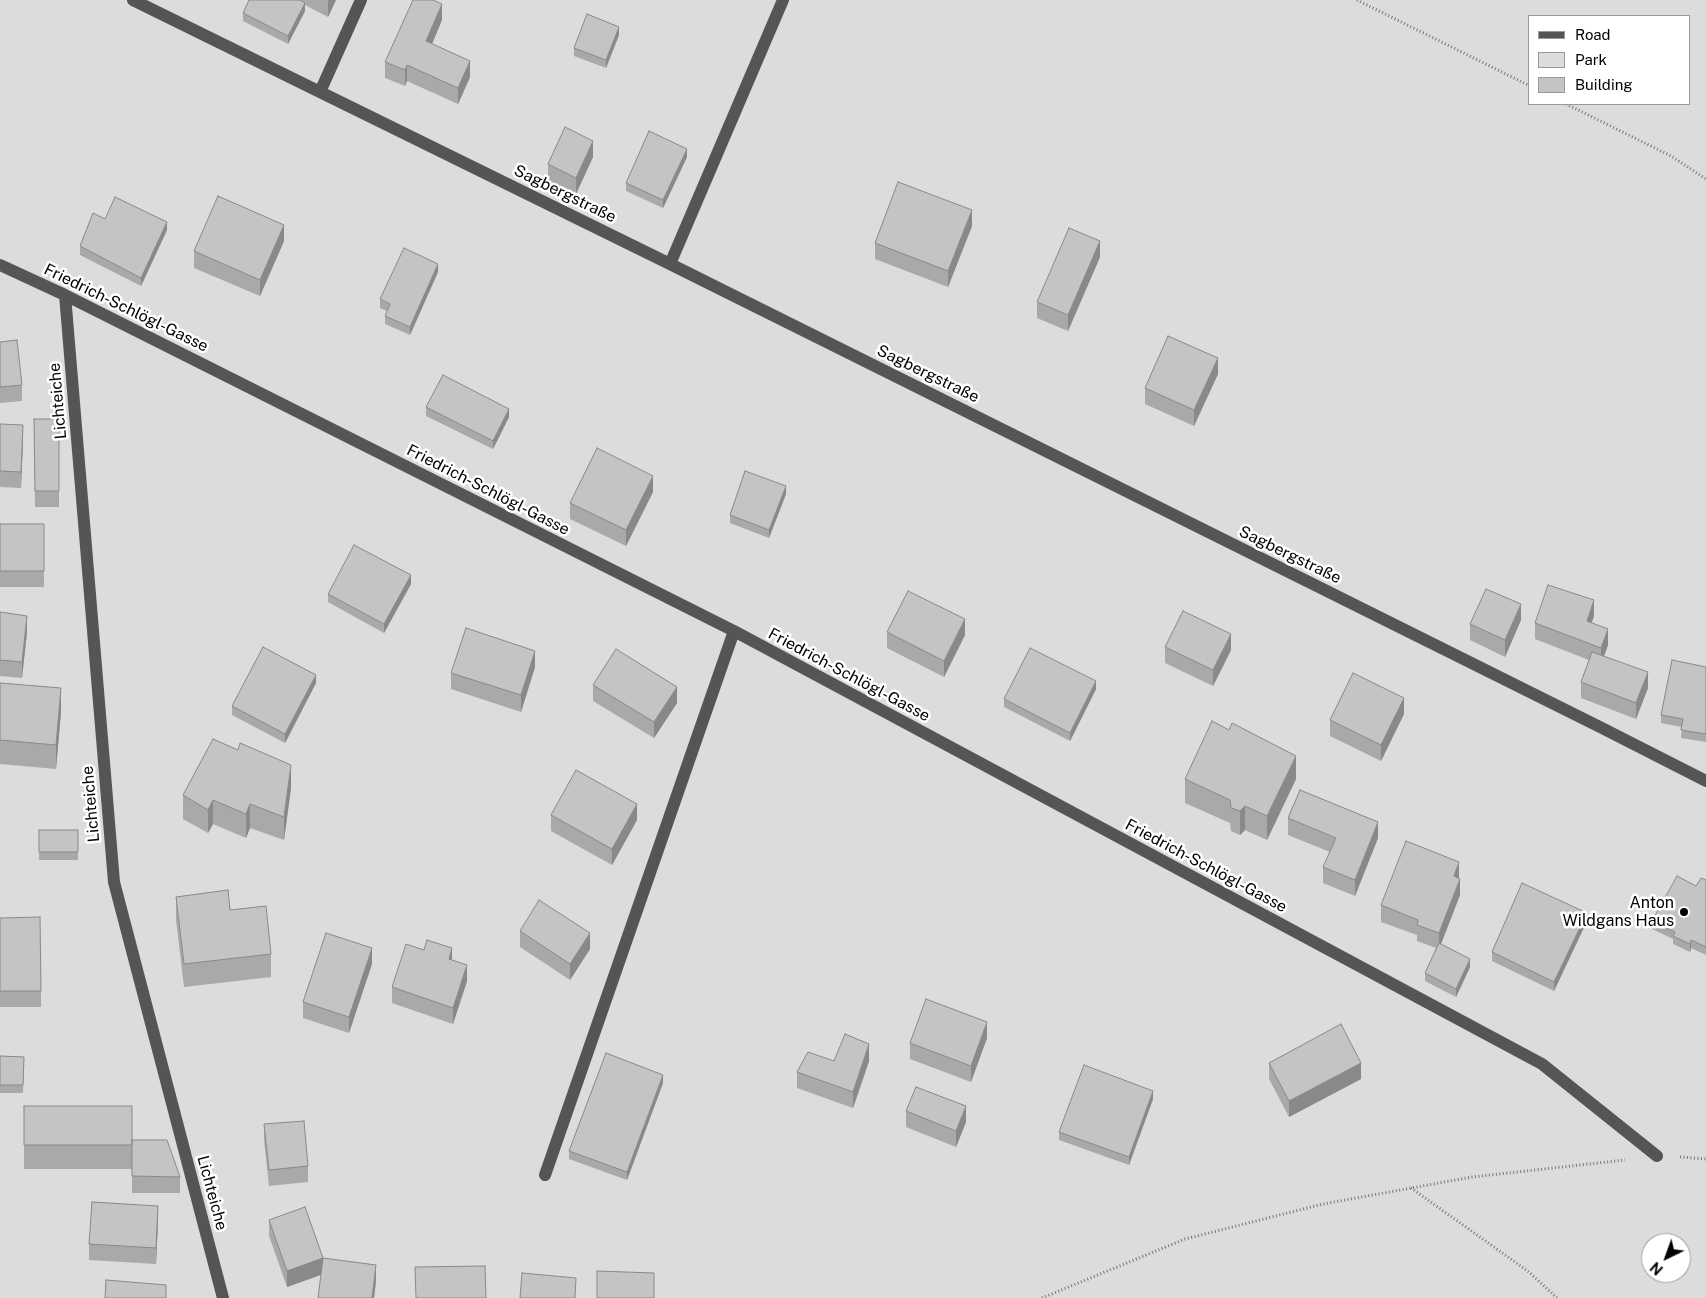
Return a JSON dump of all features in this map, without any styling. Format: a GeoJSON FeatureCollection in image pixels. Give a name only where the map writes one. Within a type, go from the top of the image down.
{"type":"FeatureCollection","features":[{"type":"Feature","properties":{"kind":"street","name":"Sagbergstraße"},"geometry":{"type":"LineString","coordinates":[[133,0],[670,264],[1706,781]]}},
{"type":"Feature","properties":{"kind":"street"},"geometry":{"type":"LineString","coordinates":[[320,92],[361,0]]}},
{"type":"Feature","properties":{"kind":"street"},"geometry":{"type":"LineString","coordinates":[[670,264],[783,0]]}},
{"type":"Feature","properties":{"kind":"street","name":"Friedrich-Schlögl-Gasse"},"geometry":{"type":"LineString","coordinates":[[0,265],[65,295],[734,631],[1542,1064],[1657,1156]]}},
{"type":"Feature","properties":{"kind":"street","name":"Lichteiche"},"geometry":{"type":"LineString","coordinates":[[65,295],[114,882],[223,1298]]}},
{"type":"Feature","properties":{"kind":"street"},"geometry":{"type":"LineString","coordinates":[[545,1175],[734,631]]}},
{"type":"Feature","properties":{"kind":"path"},"geometry":{"type":"LineString","coordinates":[[1357,0],[1528,85]]}},
{"type":"Feature","properties":{"kind":"path"},"geometry":{"type":"LineString","coordinates":[[1568,105],[1671,156],[1706,179]]}},
{"type":"Feature","properties":{"kind":"path"},"geometry":{"type":"LineString","coordinates":[[1042,1298],[1185,1239],[1323,1204],[1472,1177],[1657,1156]]}},
{"type":"Feature","properties":{"kind":"path"},"geometry":{"type":"LineString","coordinates":[[1411,1188],[1529,1272],[1557,1298]]}},
{"type":"Feature","properties":{"kind":"green space"},"geometry":{"type":"Polygon","coordinates":[[[0,0],[1706,0],[1706,1298],[0,1298],[0,0]]]}},
{"type":"Feature","properties":{"kind":"building"},"geometry":{"type":"Polygon","coordinates":[[[249,0],[300,0],[305,3],[288,36],[243,13],[249,0]]]}},
{"type":"Feature","properties":{"kind":"building"},"geometry":{"type":"Polygon","coordinates":[[[413,0],[433,0],[442,4],[426,41],[470,61],[458,88],[407,65],[405,70],[385,62],[413,0]]]}},
{"type":"Feature","properties":{"kind":"building"},"geometry":{"type":"Polygon","coordinates":[[[587,14],[619,27],[606,60],[574,48],[587,14]]]}},
{"type":"Feature","properties":{"kind":"building"},"geometry":{"type":"Polygon","coordinates":[[[565,127],[593,141],[576,178],[548,164],[565,127]]]}},
{"type":"Feature","properties":{"kind":"building"},"geometry":{"type":"Polygon","coordinates":[[[649,131],[687,149],[663,200],[626,183],[649,131]]]}},
{"type":"Feature","properties":{"kind":"building"},"geometry":{"type":"Polygon","coordinates":[[[898,182],[972,210],[948,271],[875,243],[898,182]]]}},
{"type":"Feature","properties":{"kind":"building"},"geometry":{"type":"Polygon","coordinates":[[[218,196],[284,225],[260,280],[194,251],[218,196]]]}},
{"type":"Feature","properties":{"kind":"building"},"geometry":{"type":"Polygon","coordinates":[[[115,197],[167,222],[141,278],[80,246],[93,213],[105,219],[115,197]]]}},
{"type":"Feature","properties":{"kind":"building"},"geometry":{"type":"Polygon","coordinates":[[[1069,228],[1100,241],[1068,315],[1037,302],[1069,228]]]}},
{"type":"Feature","properties":{"kind":"building"},"geometry":{"type":"Polygon","coordinates":[[[404,248],[438,264],[410,327],[385,316],[390,304],[380,299],[404,248]]]}},
{"type":"Feature","properties":{"kind":"building"},"geometry":{"type":"Polygon","coordinates":[[[1168,336],[1218,358],[1194,410],[1145,388],[1168,336]]]}},
{"type":"Feature","properties":{"kind":"building"},"geometry":{"type":"Polygon","coordinates":[[[17,340],[22,385],[0,387],[0,342],[17,340]]]}},
{"type":"Feature","properties":{"kind":"building"},"geometry":{"type":"Polygon","coordinates":[[[443,375],[509,409],[493,441],[426,407],[443,375]]]}},
{"type":"Feature","properties":{"kind":"building"},"geometry":{"type":"Polygon","coordinates":[[[34,419],[59,419],[59,491],[35,491],[34,419]]]}},
{"type":"Feature","properties":{"kind":"building"},"geometry":{"type":"Polygon","coordinates":[[[0,424],[23,425],[21,472],[0,471],[0,424]]]}},
{"type":"Feature","properties":{"kind":"building"},"geometry":{"type":"Polygon","coordinates":[[[597,448],[653,476],[626,530],[570,503],[597,448]]]}},
{"type":"Feature","properties":{"kind":"building"},"geometry":{"type":"Polygon","coordinates":[[[745,471],[786,486],[769,530],[730,515],[745,471]]]}},
{"type":"Feature","properties":{"kind":"building"},"geometry":{"type":"Polygon","coordinates":[[[0,524],[44,524],[44,571],[0,571],[0,524]]]}},
{"type":"Feature","properties":{"kind":"building"},"geometry":{"type":"Polygon","coordinates":[[[354,545],[411,575],[384,624],[328,594],[354,545]]]}},
{"type":"Feature","properties":{"kind":"building"},"geometry":{"type":"Polygon","coordinates":[[[1548,585],[1594,600],[1587,621],[1608,629],[1601,648],[1535,623],[1548,585]]]}},
{"type":"Feature","properties":{"kind":"building"},"geometry":{"type":"Polygon","coordinates":[[[1486,589],[1521,604],[1505,640],[1470,624],[1486,589]]]}},
{"type":"Feature","properties":{"kind":"building"},"geometry":{"type":"Polygon","coordinates":[[[908,591],[965,619],[944,661],[887,632],[908,591]]]}},
{"type":"Feature","properties":{"kind":"building"},"geometry":{"type":"Polygon","coordinates":[[[1183,611],[1231,634],[1213,670],[1165,647],[1183,611]]]}},
{"type":"Feature","properties":{"kind":"building"},"geometry":{"type":"Polygon","coordinates":[[[0,612],[27,616],[22,662],[0,660],[0,612]]]}},
{"type":"Feature","properties":{"kind":"building"},"geometry":{"type":"Polygon","coordinates":[[[466,628],[535,651],[521,695],[451,673],[466,628]]]}},
{"type":"Feature","properties":{"kind":"building"},"geometry":{"type":"Polygon","coordinates":[[[263,647],[316,675],[285,734],[232,706],[263,647]]]}},
{"type":"Feature","properties":{"kind":"building"},"geometry":{"type":"Polygon","coordinates":[[[1030,648],[1096,681],[1070,733],[1004,699],[1030,648]]]}},
{"type":"Feature","properties":{"kind":"building"},"geometry":{"type":"Polygon","coordinates":[[[616,649],[677,687],[654,722],[593,685],[616,649]]]}},
{"type":"Feature","properties":{"kind":"building"},"geometry":{"type":"Polygon","coordinates":[[[1592,652],[1648,672],[1636,703],[1581,682],[1592,652]]]}},
{"type":"Feature","properties":{"kind":"building"},"geometry":{"type":"Polygon","coordinates":[[[1672,660],[1706,667],[1706,734],[1681,730],[1683,719],[1661,715],[1672,660]]]}},
{"type":"Feature","properties":{"kind":"building"},"geometry":{"type":"Polygon","coordinates":[[[1353,673],[1404,698],[1381,745],[1330,720],[1353,673]]]}},
{"type":"Feature","properties":{"kind":"building"},"geometry":{"type":"Polygon","coordinates":[[[0,683],[61,688],[56,745],[0,740],[0,683]]]}},
{"type":"Feature","properties":{"kind":"building"},"geometry":{"type":"Polygon","coordinates":[[[1212,721],[1229,730],[1232,723],[1296,756],[1267,816],[1245,806],[1240,811],[1231,808],[1230,800],[1185,779],[1212,721]]]}},
{"type":"Feature","properties":{"kind":"building"},"geometry":{"type":"Polygon","coordinates":[[[213,739],[238,750],[240,743],[291,765],[284,817],[250,804],[246,814],[213,800],[208,810],[183,795],[213,739]]]}},
{"type":"Feature","properties":{"kind":"building"},"geometry":{"type":"Polygon","coordinates":[[[576,770],[637,804],[612,849],[551,815],[576,770]]]}},
{"type":"Feature","properties":{"kind":"building"},"geometry":{"type":"Polygon","coordinates":[[[1300,790],[1378,822],[1355,880],[1323,867],[1336,838],[1288,818],[1300,790]]]}},
{"type":"Feature","properties":{"kind":"building"},"geometry":{"type":"Polygon","coordinates":[[[39,830],[78,830],[78,852],[39,852],[39,830]]]}},
{"type":"Feature","properties":{"kind":"building"},"geometry":{"type":"Polygon","coordinates":[[[1406,841],[1459,862],[1454,876],[1460,879],[1439,933],[1417,925],[1418,920],[1381,905],[1406,841]]]}},
{"type":"Feature","properties":{"kind":"building","name":"Anton Wildgans Haus"},"geometry":{"type":"Polygon","coordinates":[[[1677,876],[1696,886],[1701,878],[1706,880],[1706,947],[1691,940],[1690,944],[1673,936],[1675,932],[1652,921],[1677,876]]]}},
{"type":"Feature","properties":{"kind":"building"},"geometry":{"type":"Polygon","coordinates":[[[1522,883],[1587,913],[1554,982],[1492,952],[1522,883]]]}},
{"type":"Feature","properties":{"kind":"building"},"geometry":{"type":"Polygon","coordinates":[[[228,890],[230,910],[266,906],[271,954],[184,964],[176,897],[228,890]]]}},
{"type":"Feature","properties":{"kind":"building"},"geometry":{"type":"Polygon","coordinates":[[[539,900],[590,933],[570,964],[520,931],[539,900]]]}},
{"type":"Feature","properties":{"kind":"building"},"geometry":{"type":"Polygon","coordinates":[[[40,917],[41,991],[0,991],[0,918],[40,917]]]}},
{"type":"Feature","properties":{"kind":"building"},"geometry":{"type":"Polygon","coordinates":[[[326,933],[372,948],[349,1017],[303,1002],[326,933]]]}},
{"type":"Feature","properties":{"kind":"building"},"geometry":{"type":"Polygon","coordinates":[[[427,940],[452,948],[449,959],[467,965],[453,1008],[392,987],[406,944],[424,950],[427,940]]]}},
{"type":"Feature","properties":{"kind":"building"},"geometry":{"type":"Polygon","coordinates":[[[1439,943],[1470,959],[1456,989],[1425,973],[1439,943]]]}},
{"type":"Feature","properties":{"kind":"building"},"geometry":{"type":"Polygon","coordinates":[[[926,999],[987,1022],[971,1066],[910,1043],[926,999]]]}},
{"type":"Feature","properties":{"kind":"building"},"geometry":{"type":"Polygon","coordinates":[[[1341,1024],[1361,1063],[1289,1101],[1269,1063],[1341,1024]]]}},
{"type":"Feature","properties":{"kind":"building"},"geometry":{"type":"Polygon","coordinates":[[[845,1034],[869,1044],[853,1092],[797,1072],[808,1052],[834,1061],[845,1034]]]}},
{"type":"Feature","properties":{"kind":"building"},"geometry":{"type":"Polygon","coordinates":[[[606,1053],[663,1075],[627,1172],[569,1151],[606,1053]]]}},
{"type":"Feature","properties":{"kind":"building"},"geometry":{"type":"Polygon","coordinates":[[[0,1056],[24,1057],[23,1085],[0,1085],[0,1056]]]}},
{"type":"Feature","properties":{"kind":"building"},"geometry":{"type":"Polygon","coordinates":[[[1084,1065],[1153,1091],[1129,1157],[1059,1132],[1084,1065]]]}},
{"type":"Feature","properties":{"kind":"building"},"geometry":{"type":"Polygon","coordinates":[[[916,1087],[966,1106],[956,1131],[906,1111],[916,1087]]]}},
{"type":"Feature","properties":{"kind":"building"},"geometry":{"type":"Polygon","coordinates":[[[24,1106],[132,1106],[132,1145],[24,1145],[24,1106]]]}},
{"type":"Feature","properties":{"kind":"building"},"geometry":{"type":"Polygon","coordinates":[[[304,1121],[308,1166],[269,1170],[264,1124],[304,1121]]]}},
{"type":"Feature","properties":{"kind":"building"},"geometry":{"type":"Polygon","coordinates":[[[132,1140],[167,1140],[180,1177],[132,1176],[132,1140]]]}},
{"type":"Feature","properties":{"kind":"building"},"geometry":{"type":"Polygon","coordinates":[[[92,1202],[158,1206],[156,1248],[89,1244],[92,1202]]]}},
{"type":"Feature","properties":{"kind":"building"},"geometry":{"type":"Polygon","coordinates":[[[305,1207],[323,1258],[287,1271],[269,1220],[305,1207]]]}},
{"type":"Feature","properties":{"kind":"building"},"geometry":{"type":"Polygon","coordinates":[[[323,1258],[376,1265],[372,1298],[318,1298],[323,1258]]]}},
{"type":"Feature","properties":{"kind":"building"},"geometry":{"type":"Polygon","coordinates":[[[485,1266],[486,1298],[416,1298],[415,1267],[485,1266]]]}},
{"type":"Feature","properties":{"kind":"building"},"geometry":{"type":"Polygon","coordinates":[[[597,1271],[654,1273],[654,1298],[597,1298],[597,1271]]]}},
{"type":"Feature","properties":{"kind":"building"},"geometry":{"type":"Polygon","coordinates":[[[522,1273],[576,1278],[575,1298],[520,1298],[522,1273]]]}},
{"type":"Feature","properties":{"kind":"building"},"geometry":{"type":"Polygon","coordinates":[[[106,1280],[166,1285],[166,1298],[105,1298],[106,1280]]]}},
{"type":"Feature","properties":{"kind":"place","name":"Anton Wildgans Haus"},"geometry":{"type":"Point","coordinates":[1684,912]}}]}
